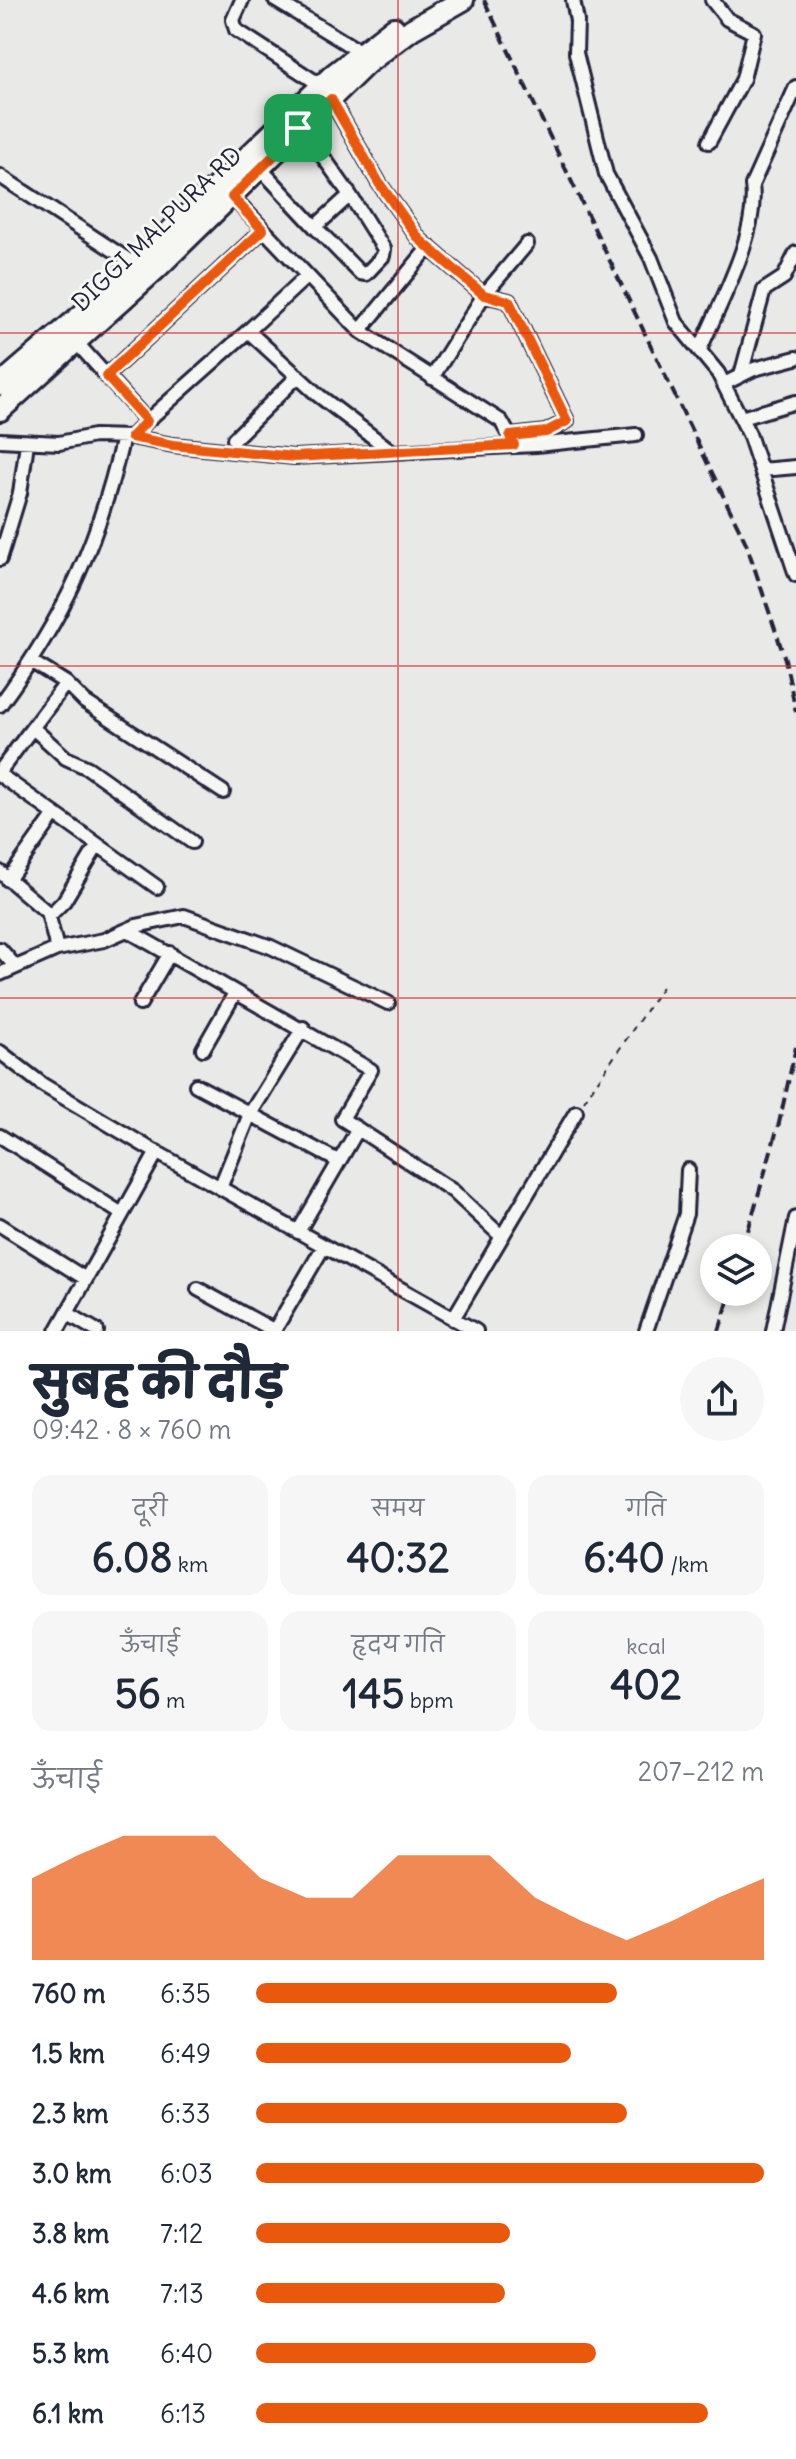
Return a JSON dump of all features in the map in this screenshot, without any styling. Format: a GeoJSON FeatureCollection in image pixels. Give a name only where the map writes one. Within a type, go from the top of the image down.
{"type":"FeatureCollection","features":[{"type":"Feature","properties":{"kind":"main road","name":"DIGGI MALPURA RD"},"geometry":{"type":"LineString","coordinates":[[0,410],[76,342],[326,92],[438,0]]}},
{"type":"Feature","properties":{"kind":"main road","name":"DIGGI MALPURA RD"},"geometry":{"type":"LineString","coordinates":[[0,385],[136,265],[226,190],[260,168],[296,131],[359,51],[381,44],[463,0]]}},
{"type":"Feature","properties":{"kind":"street"},"geometry":{"type":"LineString","coordinates":[[242,0],[233,20],[236,30],[326,92],[379,183],[419,239],[484,295],[509,301],[567,421],[546,432],[512,441]]}},
{"type":"Feature","properties":{"kind":"street"},"geometry":{"type":"LineString","coordinates":[[275,0],[359,51]]}},
{"type":"Feature","properties":{"kind":"street"},"geometry":{"type":"LineString","coordinates":[[573,0],[577,21],[576,53],[606,174],[651,258],[676,322],[724,384],[741,418],[796,575]]}},
{"type":"Feature","properties":{"kind":"street"},"geometry":{"type":"LineString","coordinates":[[709,142],[743,79],[754,33],[727,19],[712,0]]}},
{"type":"Feature","properties":{"kind":"street"},"geometry":{"type":"LineString","coordinates":[[700,350],[746,237],[754,200],[752,185],[796,87]]}},
{"type":"Feature","properties":{"kind":"street"},"geometry":{"type":"LineString","coordinates":[[260,168],[360,273],[366,274],[383,256],[384,249],[319,151],[296,131]]}},
{"type":"Feature","properties":{"kind":"street"},"geometry":{"type":"LineString","coordinates":[[0,176],[136,265]]}},
{"type":"Feature","properties":{"kind":"street"},"geometry":{"type":"LineString","coordinates":[[226,190],[360,331],[501,421],[512,441]]}},
{"type":"Feature","properties":{"kind":"street"},"geometry":{"type":"LineString","coordinates":[[315,227],[350,195]]}},
{"type":"Feature","properties":{"kind":"street"},"geometry":{"type":"LineString","coordinates":[[106,376],[263,230]]}},
{"type":"Feature","properties":{"kind":"street"},"geometry":{"type":"LineString","coordinates":[[432,378],[484,295],[527,244]]}},
{"type":"Feature","properties":{"kind":"street"},"geometry":{"type":"LineString","coordinates":[[360,331],[429,247]]}},
{"type":"Feature","properties":{"kind":"street"},"geometry":{"type":"LineString","coordinates":[[741,375],[764,290],[784,277],[796,253]]}},
{"type":"Feature","properties":{"kind":"street"},"geometry":{"type":"LineString","coordinates":[[0,705],[32,662],[73,591],[127,437],[307,276]]}},
{"type":"Feature","properties":{"kind":"street"},"geometry":{"type":"LineString","coordinates":[[248,331],[390,450]]}},
{"type":"Feature","properties":{"kind":"street"},"geometry":{"type":"LineString","coordinates":[[76,342],[147,421]]}},
{"type":"Feature","properties":{"kind":"street"},"geometry":{"type":"LineString","coordinates":[[724,384],[741,375],[796,358]]}},
{"type":"Feature","properties":{"kind":"street"},"geometry":{"type":"LineString","coordinates":[[234,439],[298,376]]}},
{"type":"Feature","properties":{"kind":"street"},"geometry":{"type":"LineString","coordinates":[[741,418],[796,402]]}},
{"type":"Feature","properties":{"kind":"street"},"geometry":{"type":"LineString","coordinates":[[0,440],[27,443],[127,437],[173,445],[294,457],[636,435]]}},
{"type":"Feature","properties":{"kind":"street"},"geometry":{"type":"LineString","coordinates":[[0,559],[20,493],[27,443]]}},
{"type":"Feature","properties":{"kind":"street"},"geometry":{"type":"LineString","coordinates":[[761,470],[796,467]]}},
{"type":"Feature","properties":{"kind":"street"},"geometry":{"type":"LineString","coordinates":[[32,662],[66,683],[85,702],[223,792]]}},
{"type":"Feature","properties":{"kind":"street"},"geometry":{"type":"LineString","coordinates":[[66,683],[0,773],[157,887]]}},
{"type":"Feature","properties":{"kind":"street"},"geometry":{"type":"LineString","coordinates":[[34,729],[66,758],[88,768],[192,842]]}},
{"type":"Feature","properties":{"kind":"street"},"geometry":{"type":"LineString","coordinates":[[55,814],[4,876],[49,916],[57,949]]}},
{"type":"Feature","properties":{"kind":"street"},"geometry":{"type":"LineString","coordinates":[[49,916],[64,901],[97,846]]}},
{"type":"Feature","properties":{"kind":"street"},"geometry":{"type":"LineString","coordinates":[[0,974],[14,965],[57,949],[104,940],[127,930],[184,916],[271,947],[388,1003]]}},
{"type":"Feature","properties":{"kind":"street"},"geometry":{"type":"LineString","coordinates":[[127,930],[235,993],[303,1028],[343,1052],[354,1063],[371,1070],[342,1119],[453,1191],[500,1235]]}},
{"type":"Feature","properties":{"kind":"street"},"geometry":{"type":"LineString","coordinates":[[0,949],[14,965]]}},
{"type":"Feature","properties":{"kind":"street"},"geometry":{"type":"LineString","coordinates":[[140,1004],[170,953]]}},
{"type":"Feature","properties":{"kind":"street"},"geometry":{"type":"LineString","coordinates":[[203,1049],[235,993]]}},
{"type":"Feature","properties":{"kind":"street"},"geometry":{"type":"LineString","coordinates":[[220,1188],[250,1114],[303,1028]]}},
{"type":"Feature","properties":{"kind":"street"},"geometry":{"type":"LineString","coordinates":[[0,1052],[43,1085],[157,1152],[476,1331]]}},
{"type":"Feature","properties":{"kind":"street"},"geometry":{"type":"LineString","coordinates":[[196,1085],[338,1161]]}},
{"type":"Feature","properties":{"kind":"street"},"geometry":{"type":"LineString","coordinates":[[453,1319],[500,1235],[576,1112]]}},
{"type":"Feature","properties":{"kind":"street"},"geometry":{"type":"LineString","coordinates":[[298,1232],[358,1129]]}},
{"type":"Feature","properties":{"kind":"street"},"geometry":{"type":"LineString","coordinates":[[0,1136],[122,1214]]}},
{"type":"Feature","properties":{"kind":"street"},"geometry":{"type":"LineString","coordinates":[[57,1331],[157,1152]]}},
{"type":"Feature","properties":{"kind":"street"},"geometry":{"type":"LineString","coordinates":[[646,1331],[686,1214],[688,1170]]}},
{"type":"Feature","properties":{"kind":"street"},"geometry":{"type":"LineString","coordinates":[[773,1331],[791,1278],[796,1218]]}},
{"type":"Feature","properties":{"kind":"street"},"geometry":{"type":"LineString","coordinates":[[0,1225],[86,1279]]}},
{"type":"Feature","properties":{"kind":"street"},"geometry":{"type":"LineString","coordinates":[[198,1289],[275,1331],[324,1246]]}},
{"type":"Feature","properties":{"kind":"street"},"geometry":{"type":"LineString","coordinates":[[67,1313],[97,1331]]}},
{"type":"Feature","properties":{"kind":"path"},"geometry":{"type":"LineString","coordinates":[[576,1112],[664,984]]}},
{"type":"Feature","properties":{"kind":"railway"},"geometry":{"type":"LineString","coordinates":[[484,0],[746,543],[785,659],[796,712]]}},
{"type":"Feature","properties":{"kind":"railway"},"geometry":{"type":"LineString","coordinates":[[747,1234],[779,1123],[796,1047]]}},
{"type":"Feature","properties":{"kind":"railway"},"geometry":{"type":"LineString","coordinates":[[719,1331],[727,1306]]}},
{"type":"Feature","properties":{"kind":"route"},"geometry":{"type":"LineString","coordinates":[[331,99],[357,139],[379,183],[419,239],[484,295],[509,301],[567,421],[546,432],[510,436],[514,445],[294,457],[227,452],[131,437],[147,421],[106,376],[263,230],[232,197],[298,128],[331,99]]}}]}
